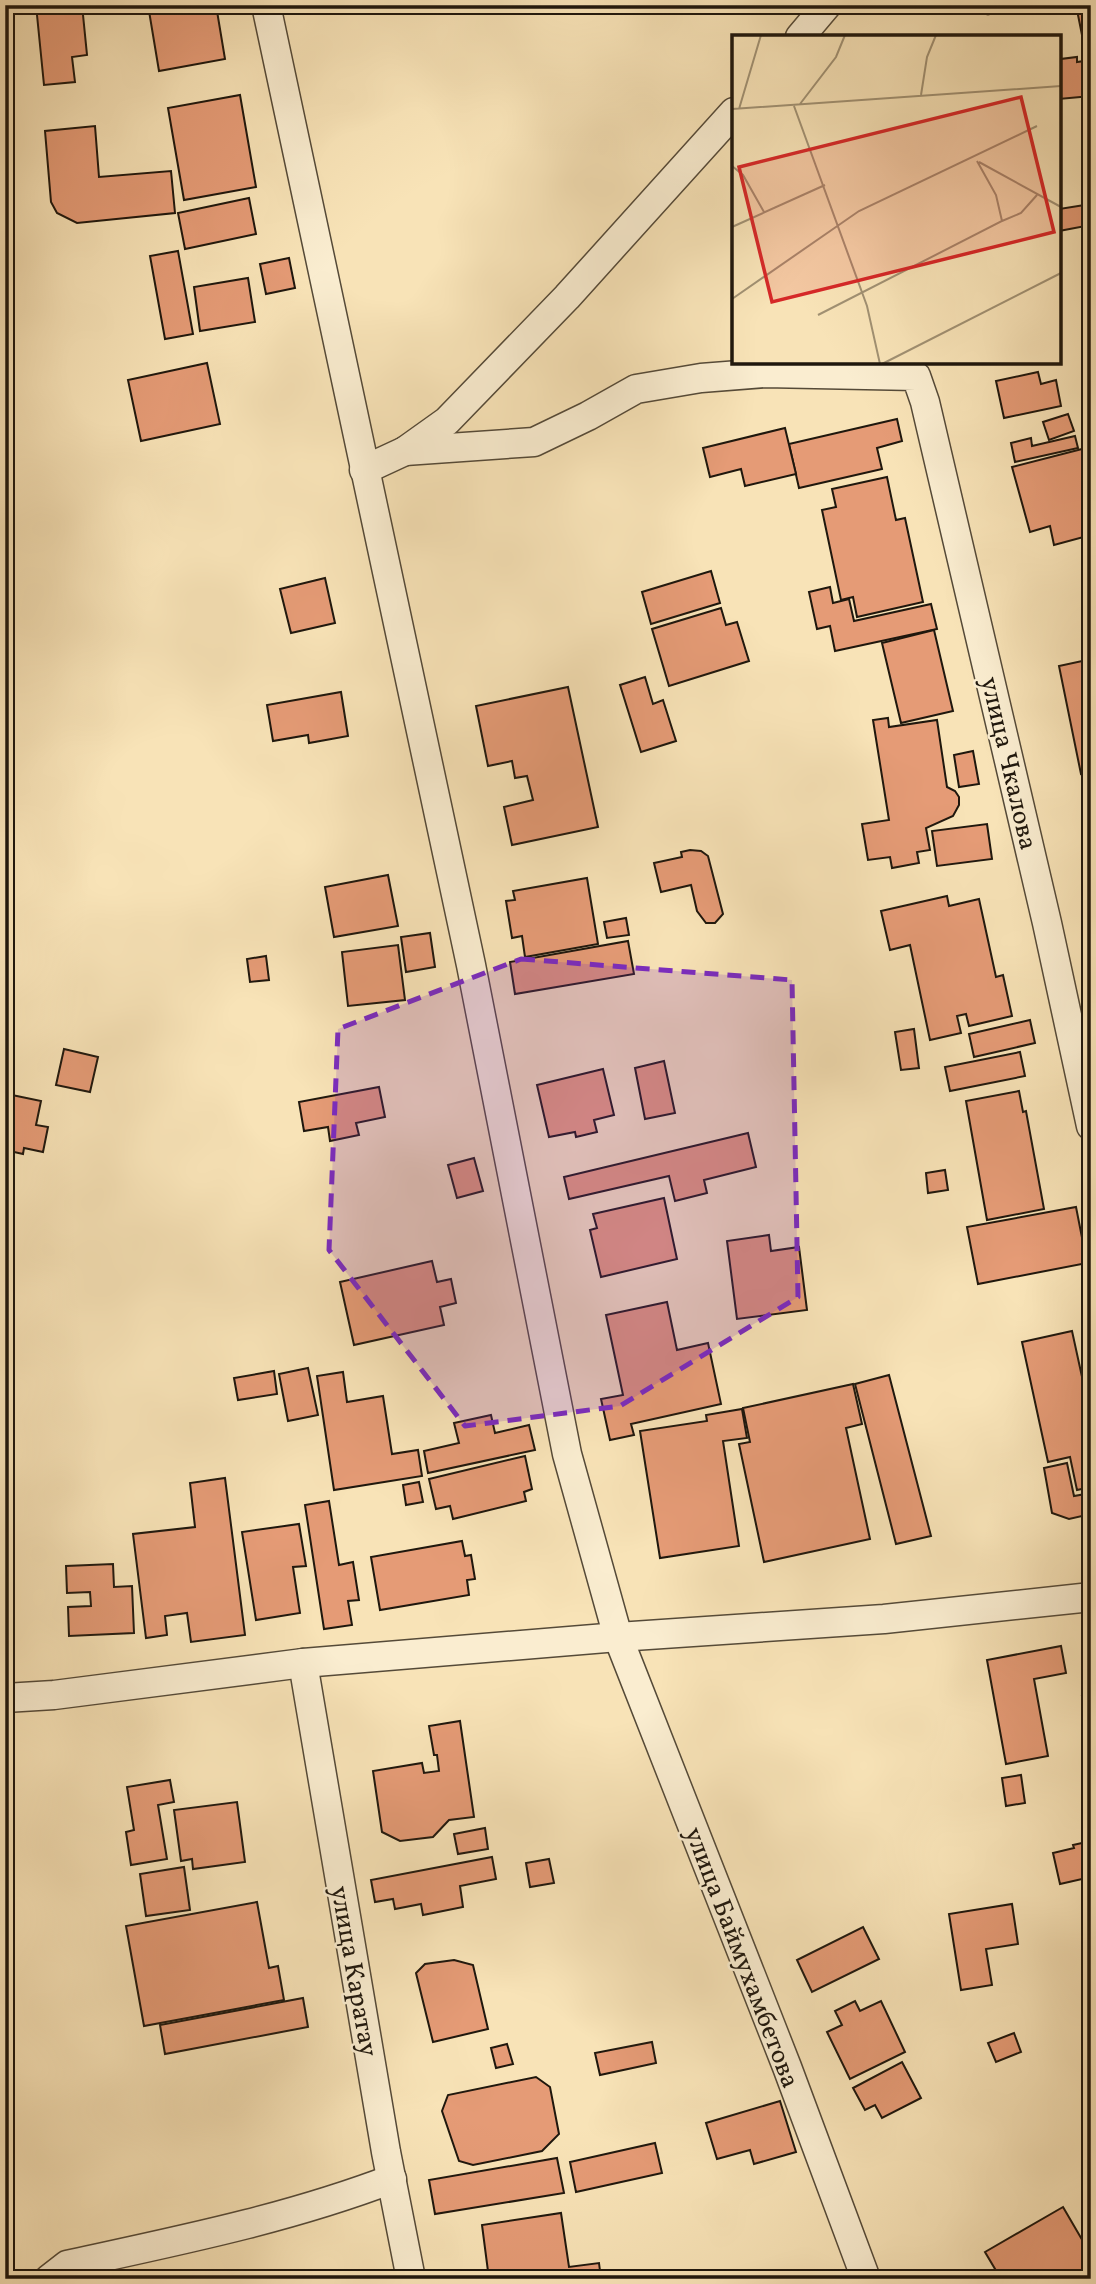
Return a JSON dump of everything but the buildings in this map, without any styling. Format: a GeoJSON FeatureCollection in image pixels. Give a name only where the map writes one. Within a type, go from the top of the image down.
{"type":"FeatureCollection","features":[{"type":"Feature","properties":{"kind":"street","name":"улица Баймухамбетова"},"geometry":{"type":"LineString","coordinates":[[266,5],[471,965],[567,1454],[618,1637],[787,2067],[866,2279]]}},
{"type":"Feature","properties":{"kind":"street"},"geometry":{"type":"LineString","coordinates":[[802,35],[827,5]]}},
{"type":"Feature","properties":{"kind":"street"},"geometry":{"type":"LineString","coordinates":[[364,470],[405,451],[447,421],[568,297],[732,114]]}},
{"type":"Feature","properties":{"kind":"street"},"geometry":{"type":"LineString","coordinates":[[405,451],[534,442],[636,389],[701,378],[765,373],[918,380]]}},
{"type":"Feature","properties":{"kind":"street","name":"улица Чкалова"},"geometry":{"type":"LineString","coordinates":[[918,380],[1047,923],[1091,1126]]}},
{"type":"Feature","properties":{"kind":"street"},"geometry":{"type":"LineString","coordinates":[[5,1698],[54,1695],[303,1663],[618,1637],[884,1619],[1091,1597]]}},
{"type":"Feature","properties":{"kind":"street","name":"улица Каратау"},"geometry":{"type":"LineString","coordinates":[[303,1663],[411,2279]]}},
{"type":"Feature","properties":{"kind":"street"},"geometry":{"type":"LineString","coordinates":[[49,2279],[67,2265],[223,2231],[340,2199],[392,2179]]}},
{"type":"Feature","properties":{"kind":"highlighted area"},"geometry":{"type":"Polygon","coordinates":[[[521,959],[792,980],[798,1297],[620,1406],[465,1426],[329,1250],[338,1029],[521,959]]]}}]}
